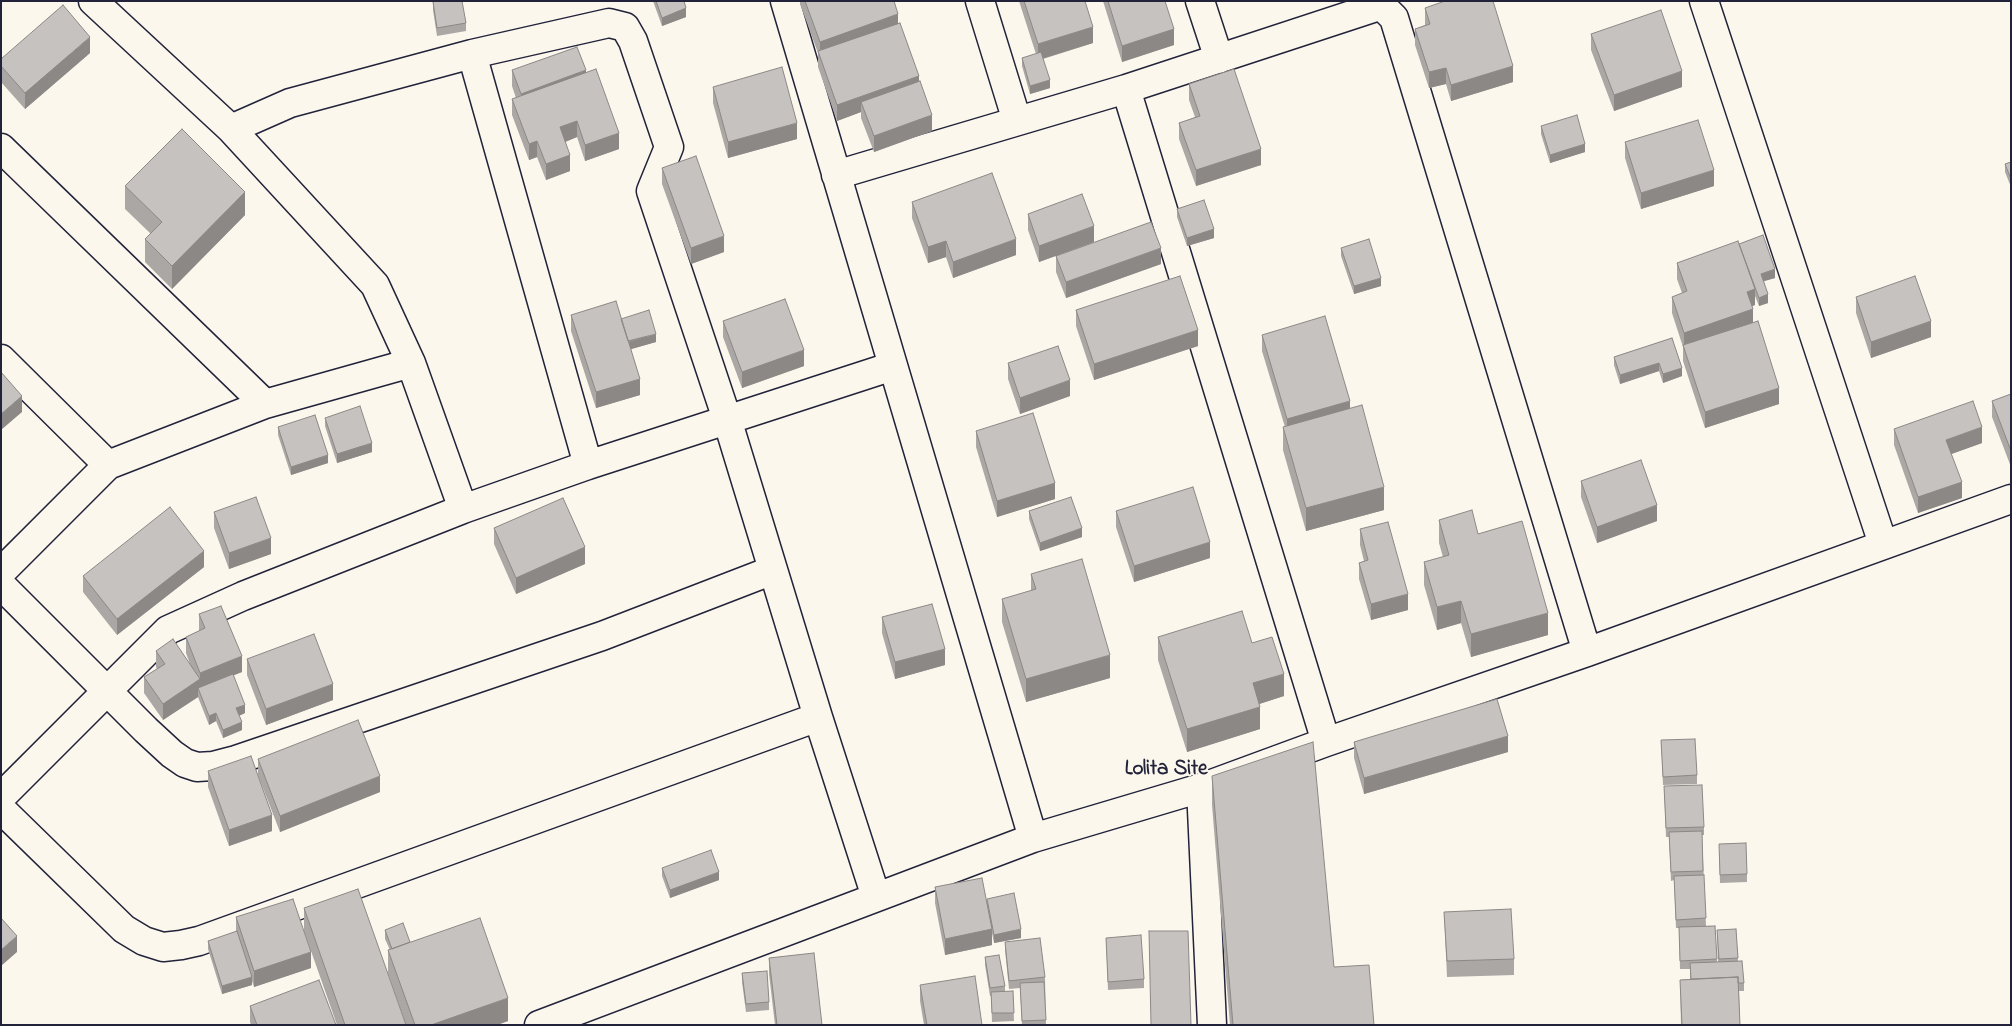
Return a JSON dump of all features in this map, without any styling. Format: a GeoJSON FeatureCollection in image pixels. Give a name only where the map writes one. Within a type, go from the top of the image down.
{"type":"FeatureCollection","features":[{"type":"Feature","properties":{"kind":"street"},"geometry":{"type":"LineString","coordinates":[[93,1],[231,129],[375,285],[411,363],[463,509]]}},
{"type":"Feature","properties":{"kind":"street"},"geometry":{"type":"LineString","coordinates":[[785,1],[1033,838]]}},
{"type":"Feature","properties":{"kind":"street"},"geometry":{"type":"LineString","coordinates":[[980,1],[1017,121]]}},
{"type":"Feature","properties":{"kind":"street"},"geometry":{"type":"LineString","coordinates":[[1200,1],[1219,59]]}},
{"type":"Feature","properties":{"kind":"street"},"geometry":{"type":"LineString","coordinates":[[1704,1],[1883,544]]}},
{"type":"Feature","properties":{"kind":"street"},"geometry":{"type":"LineString","coordinates":[[836,175],[1126,89],[1376,6],[1383,7],[1394,18],[1587,652]]}},
{"type":"Feature","properties":{"kind":"street"},"geometry":{"type":"LineString","coordinates":[[231,129],[290,103],[472,54],[609,22],[625,27],[630,33],[669,147],[651,191],[727,419],[818,717],[876,897]]}},
{"type":"Feature","properties":{"kind":"street"},"geometry":{"type":"LineString","coordinates":[[472,54],[588,465]]}},
{"type":"Feature","properties":{"kind":"street"},"geometry":{"type":"LineString","coordinates":[[1126,89],[1326,742]]}},
{"type":"Feature","properties":{"kind":"street"},"geometry":{"type":"LineString","coordinates":[[1,148],[265,404]]}},
{"type":"Feature","properties":{"kind":"street"},"geometry":{"type":"LineString","coordinates":[[1,359],[108,465]]}},
{"type":"Feature","properties":{"kind":"street"},"geometry":{"type":"LineString","coordinates":[[1,572],[108,465],[265,404],[411,363]]}},
{"type":"Feature","properties":{"kind":"street"},"geometry":{"type":"LineString","coordinates":[[1,797],[168,630],[243,596],[463,509],[588,465],[893,366]]}},
{"type":"Feature","properties":{"kind":"street"},"geometry":{"type":"LineString","coordinates":[[539,1025],[1033,838],[1201,788],[1326,742],[1587,652],[2011,499]]}},
{"type":"Feature","properties":{"kind":"street"},"geometry":{"type":"LineString","coordinates":[[1,584],[146,730],[185,763],[196,767],[213,766],[602,636],[773,570]]}},
{"type":"Feature","properties":{"kind":"street"},"geometry":{"type":"LineString","coordinates":[[1,809],[124,929],[144,940],[163,947],[181,945],[199,941],[818,717]]}},
{"type":"Feature","properties":{"kind":"street"},"geometry":{"type":"LineString","coordinates":[[1201,788],[1212,1025]]}},
{"type":"Feature","properties":{"kind":"building"},"geometry":{"type":"Polygon","coordinates":[[[462,1],[466,23],[437,28],[433,2],[462,1]]]}},
{"type":"Feature","properties":{"kind":"building"},"geometry":{"type":"Polygon","coordinates":[[[656,1],[684,1],[686,8],[662,18],[656,1]]]}},
{"type":"Feature","properties":{"kind":"building"},"geometry":{"type":"Polygon","coordinates":[[[805,1],[894,1],[898,14],[820,42],[805,1]]]}},
{"type":"Feature","properties":{"kind":"building"},"geometry":{"type":"Polygon","coordinates":[[[1024,1],[1085,1],[1093,27],[1038,44],[1024,1]]]}},
{"type":"Feature","properties":{"kind":"building"},"geometry":{"type":"Polygon","coordinates":[[[1108,1],[1165,1],[1174,29],[1122,46],[1108,1]]]}},
{"type":"Feature","properties":{"kind":"building"},"geometry":{"type":"Polygon","coordinates":[[[1445,1],[1493,1],[1513,66],[1451,85],[1446,68],[1429,72],[1415,29],[1430,24],[1425,8],[1445,1]]]}},
{"type":"Feature","properties":{"kind":"building"},"geometry":{"type":"Polygon","coordinates":[[[63,5],[90,37],[25,93],[1,66],[1,59],[63,5]]]}},
{"type":"Feature","properties":{"kind":"building"},"geometry":{"type":"Polygon","coordinates":[[[1661,10],[1682,71],[1614,95],[1591,34],[1661,10]]]}},
{"type":"Feature","properties":{"kind":"building"},"geometry":{"type":"Polygon","coordinates":[[[900,23],[919,76],[837,105],[818,51],[900,23]]]}},
{"type":"Feature","properties":{"kind":"building"},"geometry":{"type":"Polygon","coordinates":[[[577,47],[586,70],[521,94],[512,70],[577,47]]]}},
{"type":"Feature","properties":{"kind":"building"},"geometry":{"type":"Polygon","coordinates":[[[1041,52],[1050,80],[1030,86],[1022,58],[1041,52]]]}},
{"type":"Feature","properties":{"kind":"building"},"geometry":{"type":"Polygon","coordinates":[[[782,67],[797,123],[728,142],[713,87],[782,67]]]}},
{"type":"Feature","properties":{"kind":"building"},"geometry":{"type":"Polygon","coordinates":[[[596,69],[619,133],[585,145],[577,121],[560,127],[570,155],[546,164],[537,141],[529,144],[512,99],[596,69]]]}},
{"type":"Feature","properties":{"kind":"building"},"geometry":{"type":"Polygon","coordinates":[[[1234,69],[1261,149],[1196,170],[1179,123],[1200,116],[1189,84],[1234,69]]]}},
{"type":"Feature","properties":{"kind":"building"},"geometry":{"type":"Polygon","coordinates":[[[920,81],[932,115],[874,136],[861,102],[920,81]]]}},
{"type":"Feature","properties":{"kind":"building"},"geometry":{"type":"Polygon","coordinates":[[[1577,115],[1585,144],[1550,155],[1541,126],[1577,115]]]}},
{"type":"Feature","properties":{"kind":"building"},"geometry":{"type":"Polygon","coordinates":[[[1698,120],[1714,170],[1641,193],[1625,142],[1698,120]]]}},
{"type":"Feature","properties":{"kind":"building"},"geometry":{"type":"Polygon","coordinates":[[[182,129],[245,192],[172,266],[145,239],[162,222],[125,186],[182,129]]]}},
{"type":"Feature","properties":{"kind":"building"},"geometry":{"type":"Polygon","coordinates":[[[696,156],[724,236],[691,248],[662,168],[696,156]]]}},
{"type":"Feature","properties":{"kind":"building"},"geometry":{"type":"Polygon","coordinates":[[[2011,162],[2011,179],[2005,164],[2011,162]]]}},
{"type":"Feature","properties":{"kind":"building"},"geometry":{"type":"Polygon","coordinates":[[[992,173],[1016,239],[953,262],[946,241],[928,247],[912,202],[992,173]]]}},
{"type":"Feature","properties":{"kind":"building"},"geometry":{"type":"Polygon","coordinates":[[[1082,194],[1094,226],[1039,246],[1028,214],[1082,194]]]}},
{"type":"Feature","properties":{"kind":"building"},"geometry":{"type":"Polygon","coordinates":[[[1204,200],[1214,229],[1187,238],[1177,209],[1204,200]]]}},
{"type":"Feature","properties":{"kind":"building"},"geometry":{"type":"Polygon","coordinates":[[[1151,222],[1161,248],[1066,282],[1056,256],[1151,222]]]}},
{"type":"Feature","properties":{"kind":"building"},"geometry":{"type":"Polygon","coordinates":[[[1763,235],[1775,269],[1761,274],[1768,294],[1759,298],[1739,244],[1763,235]]]}},
{"type":"Feature","properties":{"kind":"building"},"geometry":{"type":"Polygon","coordinates":[[[1369,239],[1381,278],[1354,286],[1341,248],[1369,239]]]}},
{"type":"Feature","properties":{"kind":"building"},"geometry":{"type":"Polygon","coordinates":[[[1738,241],[1755,289],[1747,292],[1753,309],[1684,333],[1672,297],[1687,291],[1677,263],[1738,241]]]}},
{"type":"Feature","properties":{"kind":"building"},"geometry":{"type":"Polygon","coordinates":[[[1180,276],[1198,330],[1094,364],[1076,310],[1180,276]]]}},
{"type":"Feature","properties":{"kind":"building"},"geometry":{"type":"Polygon","coordinates":[[[1915,276],[1931,321],[1871,342],[1856,297],[1915,276]]]}},
{"type":"Feature","properties":{"kind":"building"},"geometry":{"type":"Polygon","coordinates":[[[785,299],[804,350],[742,372],[723,321],[785,299]]]}},
{"type":"Feature","properties":{"kind":"building"},"geometry":{"type":"Polygon","coordinates":[[[616,301],[640,379],[596,392],[571,315],[616,301]]]}},
{"type":"Feature","properties":{"kind":"building"},"geometry":{"type":"Polygon","coordinates":[[[649,310],[656,334],[628,341],[621,319],[649,310]]]}},
{"type":"Feature","properties":{"kind":"building"},"geometry":{"type":"Polygon","coordinates":[[[1325,316],[1350,401],[1287,419],[1262,335],[1325,316]]]}},
{"type":"Feature","properties":{"kind":"building"},"geometry":{"type":"Polygon","coordinates":[[[1758,321],[1779,388],[1705,412],[1683,345],[1758,321]]]}},
{"type":"Feature","properties":{"kind":"building"},"geometry":{"type":"Polygon","coordinates":[[[1672,338],[1682,368],[1663,374],[1659,363],[1620,375],[1614,357],[1672,338]]]}},
{"type":"Feature","properties":{"kind":"building"},"geometry":{"type":"Polygon","coordinates":[[[1058,346],[1070,380],[1020,398],[1008,363],[1058,346]]]}},
{"type":"Feature","properties":{"kind":"building"},"geometry":{"type":"Polygon","coordinates":[[[1,372],[22,396],[1,414],[1,372]]]}},
{"type":"Feature","properties":{"kind":"building"},"geometry":{"type":"Polygon","coordinates":[[[2011,394],[2011,451],[1992,401],[2011,394]]]}},
{"type":"Feature","properties":{"kind":"building"},"geometry":{"type":"Polygon","coordinates":[[[1973,401],[1982,427],[1946,440],[1962,482],[1918,497],[1894,429],[1973,401]]]}},
{"type":"Feature","properties":{"kind":"building"},"geometry":{"type":"Polygon","coordinates":[[[1362,405],[1384,487],[1306,508],[1283,427],[1362,405]]]}},
{"type":"Feature","properties":{"kind":"building"},"geometry":{"type":"Polygon","coordinates":[[[360,406],[372,443],[337,454],[325,418],[360,406]]]}},
{"type":"Feature","properties":{"kind":"building"},"geometry":{"type":"Polygon","coordinates":[[[1033,413],[1055,483],[997,501],[976,431],[1033,413]]]}},
{"type":"Feature","properties":{"kind":"building"},"geometry":{"type":"Polygon","coordinates":[[[315,415],[328,455],[291,467],[278,427],[315,415]]]}},
{"type":"Feature","properties":{"kind":"building"},"geometry":{"type":"Polygon","coordinates":[[[1641,460],[1657,505],[1597,527],[1581,481],[1641,460]]]}},
{"type":"Feature","properties":{"kind":"building"},"geometry":{"type":"Polygon","coordinates":[[[1193,487],[1210,542],[1134,566],[1116,511],[1193,487]]]}},
{"type":"Feature","properties":{"kind":"building"},"geometry":{"type":"Polygon","coordinates":[[[256,497],[271,538],[229,553],[214,512],[256,497]]]}},
{"type":"Feature","properties":{"kind":"building"},"geometry":{"type":"Polygon","coordinates":[[[1071,497],[1082,528],[1040,543],[1029,511],[1071,497]]]}},
{"type":"Feature","properties":{"kind":"building"},"geometry":{"type":"Polygon","coordinates":[[[563,498],[585,547],[516,578],[494,528],[563,498]]]}},
{"type":"Feature","properties":{"kind":"building"},"geometry":{"type":"Polygon","coordinates":[[[170,507],[204,551],[117,619],[83,576],[170,507]]]}},
{"type":"Feature","properties":{"kind":"building"},"geometry":{"type":"Polygon","coordinates":[[[1472,510],[1478,534],[1522,521],[1548,613],[1471,634],[1461,601],[1437,607],[1424,562],[1449,555],[1439,520],[1472,510]]]}},
{"type":"Feature","properties":{"kind":"building"},"geometry":{"type":"Polygon","coordinates":[[[1388,522],[1408,594],[1371,604],[1359,563],[1368,560],[1360,529],[1388,522]]]}},
{"type":"Feature","properties":{"kind":"building"},"geometry":{"type":"Polygon","coordinates":[[[1082,559],[1110,655],[1026,679],[1002,599],[1036,589],[1031,574],[1082,559]]]}},
{"type":"Feature","properties":{"kind":"building"},"geometry":{"type":"Polygon","coordinates":[[[932,604],[945,649],[895,662],[882,617],[932,604]]]}},
{"type":"Feature","properties":{"kind":"building"},"geometry":{"type":"Polygon","coordinates":[[[221,606],[242,656],[200,673],[186,637],[205,628],[199,614],[221,606]]]}},
{"type":"Feature","properties":{"kind":"building"},"geometry":{"type":"Polygon","coordinates":[[[1242,611],[1252,643],[1272,637],[1284,674],[1253,683],[1260,707],[1187,729],[1158,637],[1242,611]]]}},
{"type":"Feature","properties":{"kind":"building"},"geometry":{"type":"Polygon","coordinates":[[[314,634],[333,684],[266,709],[247,659],[314,634]]]}},
{"type":"Feature","properties":{"kind":"building"},"geometry":{"type":"Polygon","coordinates":[[[173,639],[200,679],[163,704],[144,677],[165,664],[156,651],[173,639]]]}},
{"type":"Feature","properties":{"kind":"building"},"geometry":{"type":"Polygon","coordinates":[[[233,674],[245,705],[236,708],[242,722],[223,730],[216,713],[209,716],[198,688],[233,674]]]}},
{"type":"Feature","properties":{"kind":"building"},"geometry":{"type":"Polygon","coordinates":[[[1497,699],[1508,736],[1364,778],[1354,742],[1497,699]]]}},
{"type":"Feature","properties":{"kind":"building"},"geometry":{"type":"Polygon","coordinates":[[[358,720],[380,776],[280,816],[258,759],[358,720]]]}},
{"type":"Feature","properties":{"kind":"building"},"geometry":{"type":"Polygon","coordinates":[[[1695,739],[1697,775],[1663,777],[1661,740],[1695,739]]]}},
{"type":"Feature","properties":{"kind":"building"},"geometry":{"type":"Polygon","coordinates":[[[1313,742],[1334,967],[1369,965],[1374,1025],[1233,1025],[1212,776],[1313,742]]]}},
{"type":"Feature","properties":{"kind":"building"},"geometry":{"type":"Polygon","coordinates":[[[251,756],[272,815],[229,830],[208,771],[251,756]]]}},
{"type":"Feature","properties":{"kind":"building"},"geometry":{"type":"Polygon","coordinates":[[[1702,785],[1704,827],[1666,828],[1664,786],[1702,785]]]}},
{"type":"Feature","properties":{"kind":"building"},"geometry":{"type":"Polygon","coordinates":[[[1702,831],[1703,871],[1671,872],[1669,832],[1702,831]]]}},
{"type":"Feature","properties":{"kind":"building"},"geometry":{"type":"Polygon","coordinates":[[[1746,843],[1747,874],[1720,875],[1719,844],[1746,843]]]}},
{"type":"Feature","properties":{"kind":"building"},"geometry":{"type":"Polygon","coordinates":[[[711,850],[719,872],[670,890],[662,868],[711,850]]]}},
{"type":"Feature","properties":{"kind":"building"},"geometry":{"type":"Polygon","coordinates":[[[1704,875],[1706,918],[1676,920],[1674,876],[1704,875]]]}},
{"type":"Feature","properties":{"kind":"building"},"geometry":{"type":"Polygon","coordinates":[[[982,878],[992,929],[945,939],[935,887],[982,878]]]}},
{"type":"Feature","properties":{"kind":"building"},"geometry":{"type":"Polygon","coordinates":[[[358,889],[406,1025],[345,1025],[304,908],[358,889]]]}},
{"type":"Feature","properties":{"kind":"building"},"geometry":{"type":"Polygon","coordinates":[[[1014,893],[1021,929],[994,935],[987,899],[1014,893]]]}},
{"type":"Feature","properties":{"kind":"building"},"geometry":{"type":"Polygon","coordinates":[[[293,899],[311,952],[254,971],[236,917],[293,899]]]}},
{"type":"Feature","properties":{"kind":"building"},"geometry":{"type":"Polygon","coordinates":[[[1511,909],[1514,959],[1447,961],[1444,912],[1511,909]]]}},
{"type":"Feature","properties":{"kind":"building"},"geometry":{"type":"Polygon","coordinates":[[[1,918],[17,936],[1,950],[1,918]]]}},
{"type":"Feature","properties":{"kind":"building"},"geometry":{"type":"Polygon","coordinates":[[[480,918],[508,998],[431,1025],[415,1025],[388,950],[480,918]]]}},
{"type":"Feature","properties":{"kind":"building"},"geometry":{"type":"Polygon","coordinates":[[[403,923],[410,942],[392,949],[385,930],[403,923]]]}},
{"type":"Feature","properties":{"kind":"building"},"geometry":{"type":"Polygon","coordinates":[[[1715,926],[1717,959],[1680,961],[1679,927],[1715,926]]]}},
{"type":"Feature","properties":{"kind":"building"},"geometry":{"type":"Polygon","coordinates":[[[1736,929],[1738,958],[1719,959],[1717,930],[1736,929]]]}},
{"type":"Feature","properties":{"kind":"building"},"geometry":{"type":"Polygon","coordinates":[[[237,931],[252,977],[222,986],[208,941],[237,931]]]}},
{"type":"Feature","properties":{"kind":"building"},"geometry":{"type":"Polygon","coordinates":[[[1149,931],[1188,931],[1191,1025],[1151,1025],[1149,931]]]}},
{"type":"Feature","properties":{"kind":"building"},"geometry":{"type":"Polygon","coordinates":[[[1141,935],[1144,979],[1108,982],[1106,938],[1141,935]]]}},
{"type":"Feature","properties":{"kind":"building"},"geometry":{"type":"Polygon","coordinates":[[[1040,938],[1045,977],[1009,981],[1005,942],[1040,938]]]}},
{"type":"Feature","properties":{"kind":"building"},"geometry":{"type":"Polygon","coordinates":[[[814,953],[822,1025],[777,1025],[769,958],[814,953]]]}},
{"type":"Feature","properties":{"kind":"building"},"geometry":{"type":"Polygon","coordinates":[[[999,955],[1005,986],[990,988],[985,957],[999,955]]]}},
{"type":"Feature","properties":{"kind":"building"},"geometry":{"type":"Polygon","coordinates":[[[1742,961],[1744,983],[1738,983],[1738,977],[1691,979],[1690,963],[1742,961]]]}},
{"type":"Feature","properties":{"kind":"building"},"geometry":{"type":"Polygon","coordinates":[[[767,971],[769,1002],[746,1004],[742,973],[767,971]]]}},
{"type":"Feature","properties":{"kind":"building"},"geometry":{"type":"Polygon","coordinates":[[[975,976],[982,1025],[927,1025],[920,985],[975,976]]]}},
{"type":"Feature","properties":{"kind":"building"},"geometry":{"type":"Polygon","coordinates":[[[1738,977],[1740,1025],[1682,1025],[1680,980],[1738,977]]]}},
{"type":"Feature","properties":{"kind":"building"},"geometry":{"type":"Polygon","coordinates":[[[319,980],[336,1025],[257,1025],[250,1006],[319,980]]]}},
{"type":"Feature","properties":{"kind":"building"},"geometry":{"type":"Polygon","coordinates":[[[1044,982],[1046,1020],[1022,1021],[1020,983],[1044,982]]]}},
{"type":"Feature","properties":{"kind":"building"},"geometry":{"type":"Polygon","coordinates":[[[1013,991],[1014,1013],[992,1013],[991,992],[1013,991]]]}},
{"type":"Feature","properties":{"kind":"district","name":"Lolita Site"},"geometry":{"type":"Point","coordinates":[1166,771]}}]}
